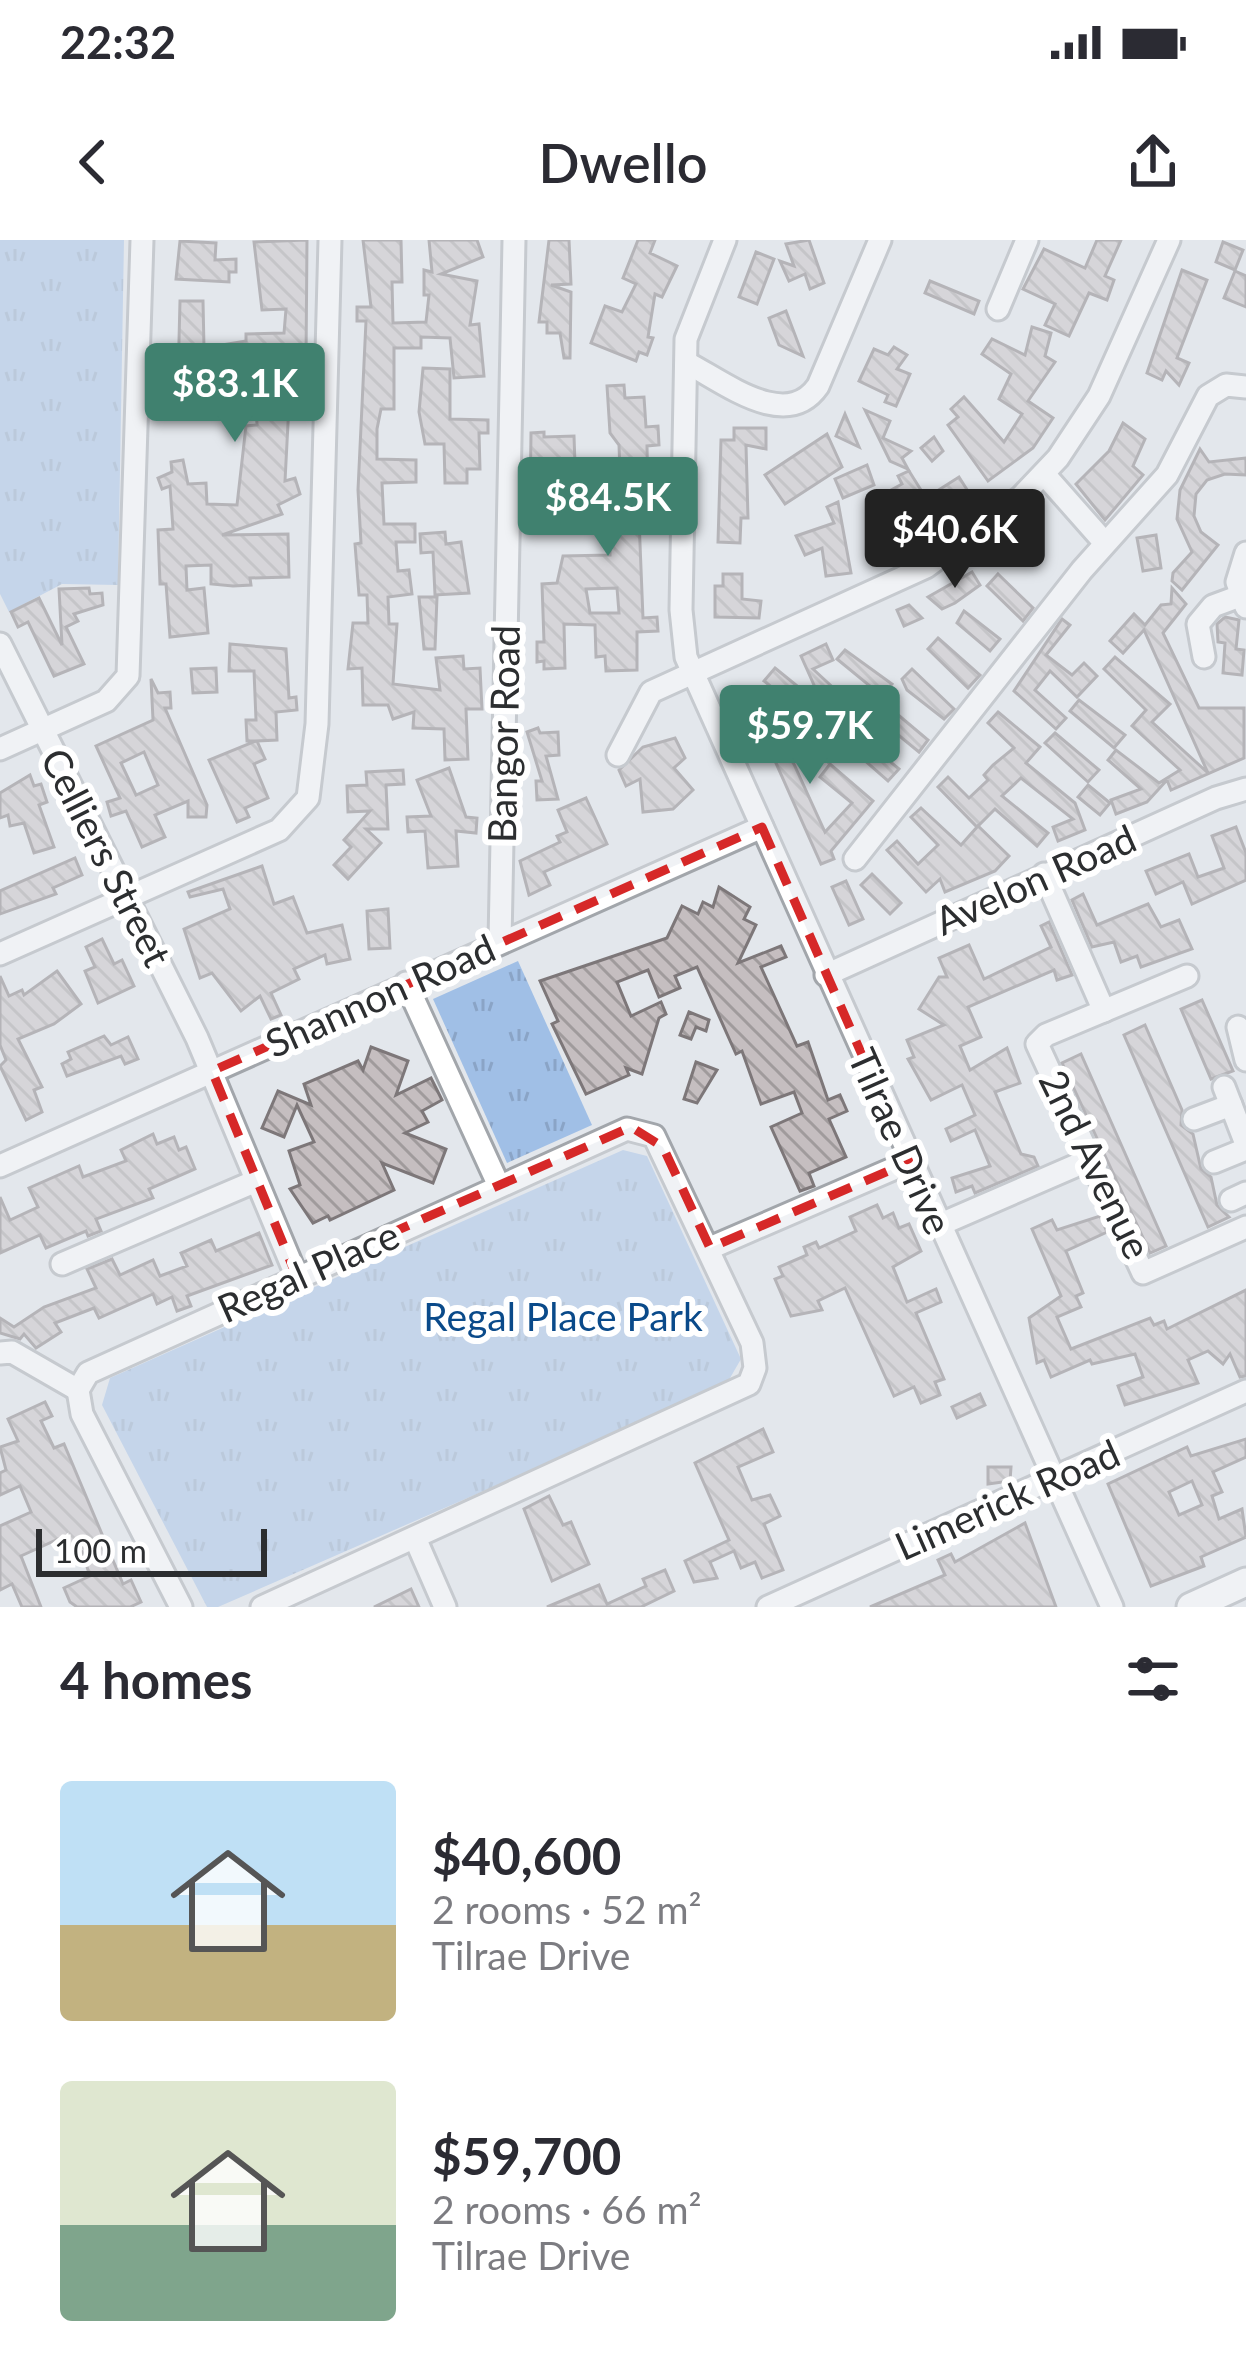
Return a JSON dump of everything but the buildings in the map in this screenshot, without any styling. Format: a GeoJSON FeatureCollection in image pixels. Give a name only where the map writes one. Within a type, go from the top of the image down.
{"type":"FeatureCollection","features":[{"type":"Feature","properties":{"kind":"main road"},"geometry":{"type":"LineString","coordinates":[[1191,1607],[1246,1582]]}},
{"type":"Feature","properties":{"kind":"street"},"geometry":{"type":"LineString","coordinates":[[0,748],[106,701],[128,676],[142,240]]}},
{"type":"Feature","properties":{"kind":"street"},"geometry":{"type":"LineString","coordinates":[[0,954],[279,830],[308,798],[317,724],[330,240]]}},
{"type":"Feature","properties":{"kind":"street","name":"Bangor Road"},"geometry":{"type":"LineString","coordinates":[[500,941],[514,240]]}},
{"type":"Feature","properties":{"kind":"street","name":"Tilrae Drive"},"geometry":{"type":"LineString","coordinates":[[725,240],[688,329],[681,610],[693,674],[1112,1607]]}},
{"type":"Feature","properties":{"kind":"street"},"geometry":{"type":"LineString","coordinates":[[687,363],[773,406],[806,400],[818,386],[880,240]]}},
{"type":"Feature","properties":{"kind":"street"},"geometry":{"type":"LineString","coordinates":[[998,309],[1028,240]]}},
{"type":"Feature","properties":{"kind":"street"},"geometry":{"type":"LineString","coordinates":[[618,755],[651,692],[926,567],[991,523],[1044,474],[1099,396],[1169,240]]}},
{"type":"Feature","properties":{"kind":"street"},"geometry":{"type":"LineString","coordinates":[[855,859],[1106,543],[1168,475],[1212,392],[1226,385],[1246,386]]}},
{"type":"Feature","properties":{"kind":"street"},"geometry":{"type":"LineString","coordinates":[[1044,474],[1106,543]]}},
{"type":"Feature","properties":{"kind":"street"},"geometry":{"type":"LineString","coordinates":[[1204,657],[1198,624],[1213,606],[1243,601],[1238,573],[1246,553]]}},
{"type":"Feature","properties":{"kind":"street","name":"Celliers Street"},"geometry":{"type":"LineString","coordinates":[[0,644],[212,1071],[296,1275]]}},
{"type":"Feature","properties":{"kind":"street","name":"Avelon Road"},"geometry":{"type":"LineString","coordinates":[[826,975],[1044,874],[1246,789]]}},
{"type":"Feature","properties":{"kind":"street","name":"Shannon Road"},"geometry":{"type":"LineString","coordinates":[[0,1166],[762,827]]}},
{"type":"Feature","properties":{"kind":"street"},"geometry":{"type":"LineString","coordinates":[[1044,874],[1104,1011]]}},
{"type":"Feature","properties":{"kind":"street","name":"2nd Avenue"},"geometry":{"type":"LineString","coordinates":[[1187,976],[1037,1044],[1143,1273],[1246,1227]]}},
{"type":"Feature","properties":{"kind":"street"},"geometry":{"type":"LineString","coordinates":[[406,983],[499,1186]]}},
{"type":"Feature","properties":{"kind":"street"},"geometry":{"type":"LineString","coordinates":[[1238,1027],[1246,1060]]}},
{"type":"Feature","properties":{"kind":"street"},"geometry":{"type":"LineString","coordinates":[[1194,1119],[1227,1096],[1246,1147],[1214,1162]]}},
{"type":"Feature","properties":{"kind":"street","name":"Regal Place"},"geometry":{"type":"LineString","coordinates":[[78,1390],[97,1367],[296,1275],[635,1129],[654,1136],[752,1343],[755,1368],[749,1384],[262,1607]]}},
{"type":"Feature","properties":{"kind":"street"},"geometry":{"type":"LineString","coordinates":[[939,1225],[1091,1159]]}},
{"type":"Feature","properties":{"kind":"street"},"geometry":{"type":"LineString","coordinates":[[710,1249],[909,1162]]}},
{"type":"Feature","properties":{"kind":"street"},"geometry":{"type":"LineString","coordinates":[[62,1264],[256,1181]]}},
{"type":"Feature","properties":{"kind":"street"},"geometry":{"type":"LineString","coordinates":[[0,1353],[12,1352],[78,1390],[82,1414],[181,1607]]}},
{"type":"Feature","properties":{"kind":"street","name":"Limerick Road"},"geometry":{"type":"LineString","coordinates":[[768,1607],[1246,1390]]}},
{"type":"Feature","properties":{"kind":"street"},"geometry":{"type":"LineString","coordinates":[[415,1538],[445,1607]]}},
{"type":"Feature","properties":{"kind":"highlighted area"},"geometry":{"type":"Polygon","coordinates":[[[762,827],[909,1162],[710,1248],[663,1147],[631,1127],[296,1275],[212,1071],[762,827]]]}},
{"type":"Feature","properties":{"kind":"green space"},"geometry":{"type":"Polygon","coordinates":[[[0,240],[124,240],[118,585],[62,584],[9,612],[0,594],[0,240]]]}},
{"type":"Feature","properties":{"kind":"green space"},"geometry":{"type":"Polygon","coordinates":[[[518,961],[592,1125],[507,1163],[433,999],[518,961]]]}},
{"type":"Feature","properties":{"kind":"green space","name":"Regal Place Park"},"geometry":{"type":"Polygon","coordinates":[[[623,1150],[647,1156],[741,1359],[726,1385],[218,1607],[207,1607],[102,1405],[110,1378],[623,1150]]]}}]}
